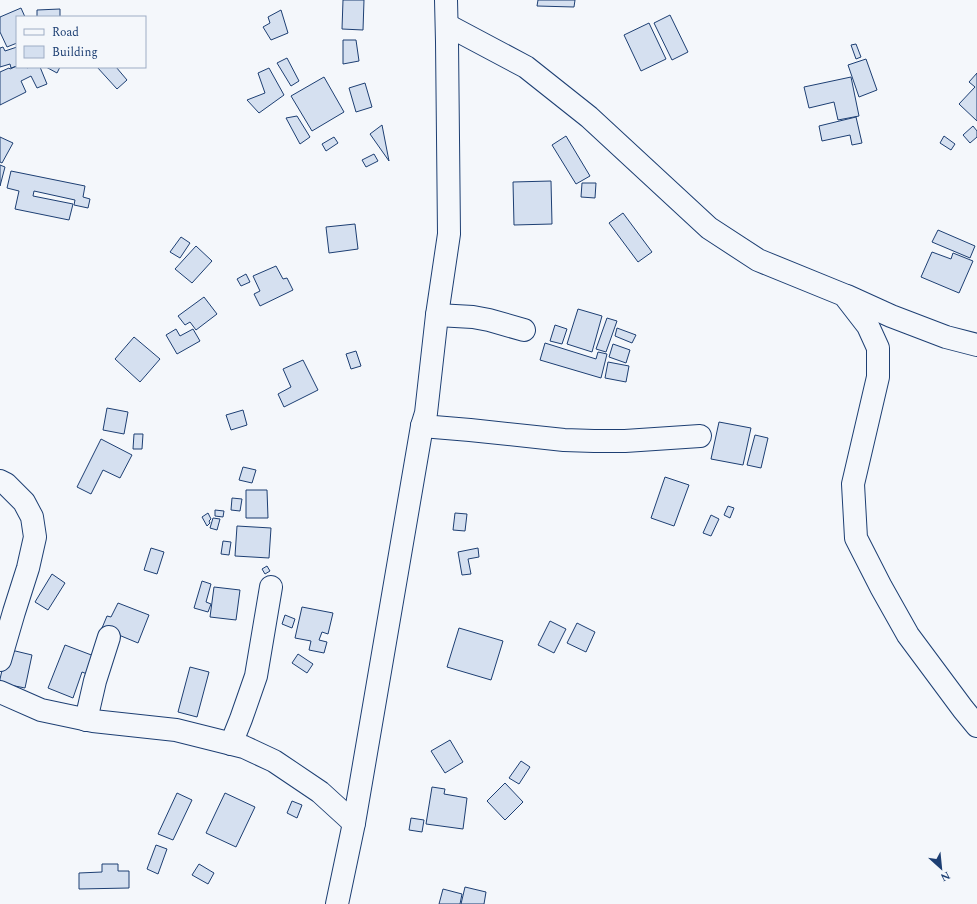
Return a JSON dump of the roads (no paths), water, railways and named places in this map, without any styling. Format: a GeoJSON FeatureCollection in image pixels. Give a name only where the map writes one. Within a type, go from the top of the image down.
{"type":"FeatureCollection","features":[{"type":"Feature","properties":{"kind":"main road"},"geometry":{"type":"LineString","coordinates":[[337,904],[354,823],[422,426],[426,414],[437,315],[449,234],[446,0]]}},
{"type":"Feature","properties":{"kind":"main road"},"geometry":{"type":"LineString","coordinates":[[447,25],[526,67],[589,117],[709,228],[758,260],[891,316],[946,337],[977,345]]}},
{"type":"Feature","properties":{"kind":"main road"},"geometry":{"type":"LineString","coordinates":[[844,295],[868,326],[878,348],[878,376],[854,484],[856,538],[908,635],[977,726]]}},
{"type":"Feature","properties":{"kind":"main road"},"geometry":{"type":"LineString","coordinates":[[437,315],[479,318],[524,330]]}},
{"type":"Feature","properties":{"kind":"main road"},"geometry":{"type":"LineString","coordinates":[[422,426],[586,441],[625,441],[700,436]]}},
{"type":"Feature","properties":{"kind":"main road"},"geometry":{"type":"LineString","coordinates":[[0,481],[6,484],[24,502],[32,517],[35,537],[28,568],[0,660]]}},
{"type":"Feature","properties":{"kind":"main road"},"geometry":{"type":"LineString","coordinates":[[231,744],[256,676],[271,587]]}},
{"type":"Feature","properties":{"kind":"main road"},"geometry":{"type":"LineString","coordinates":[[86,720],[95,681],[110,637]]}},
{"type":"Feature","properties":{"kind":"main road"},"geometry":{"type":"LineString","coordinates":[[0,692],[41,710],[93,722],[176,730],[244,747],[274,761],[320,792],[354,823]]}}]}
